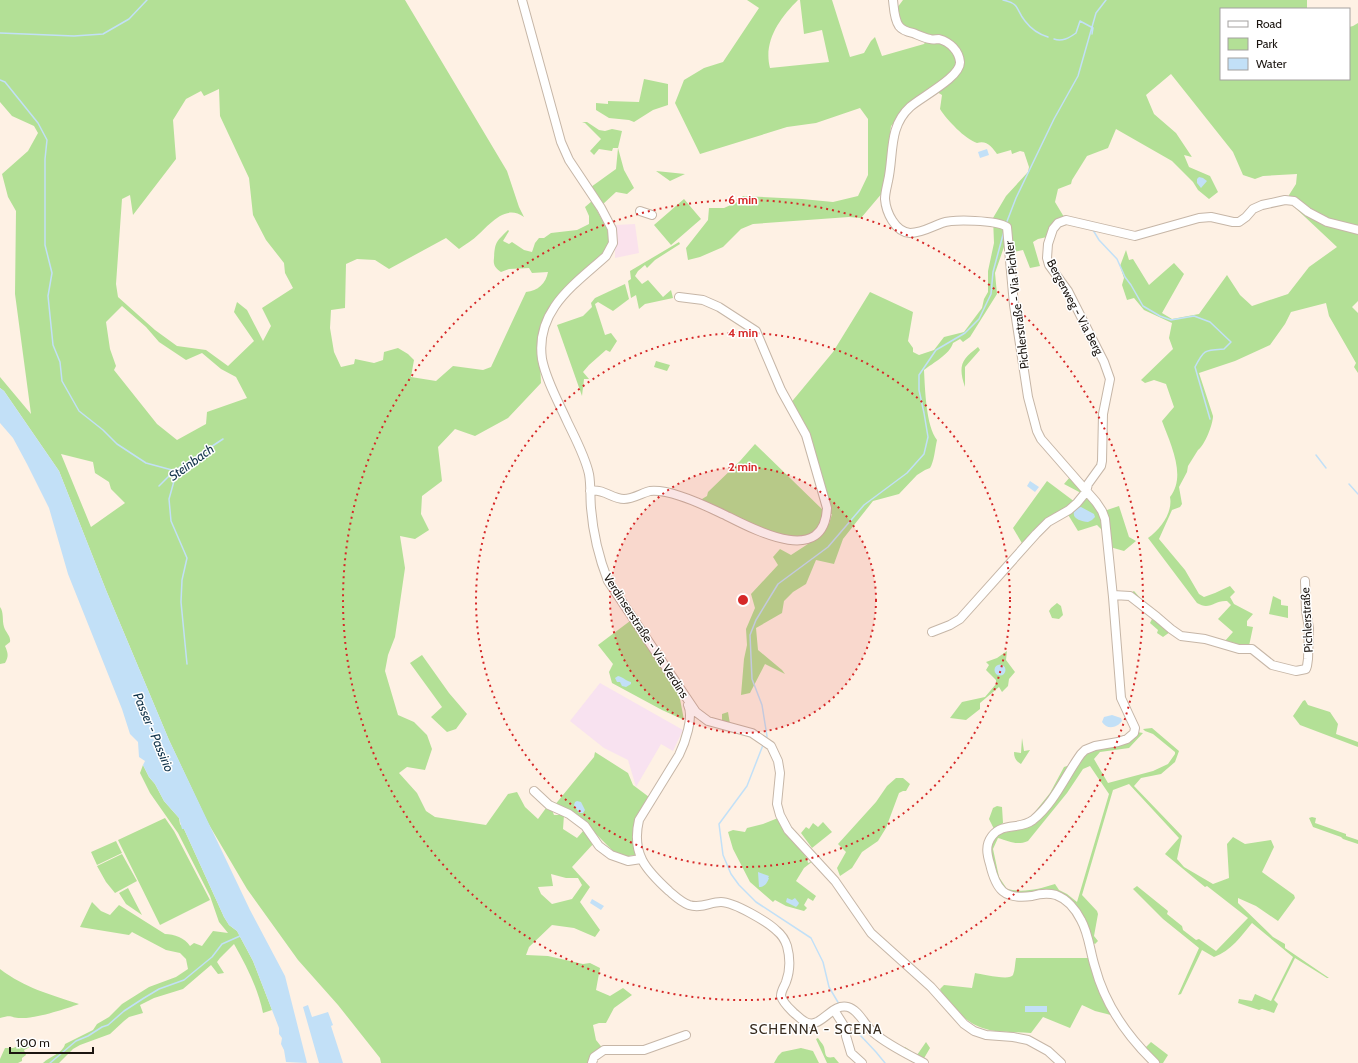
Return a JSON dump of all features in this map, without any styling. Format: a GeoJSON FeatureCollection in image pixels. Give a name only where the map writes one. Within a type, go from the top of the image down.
{"type":"FeatureCollection","features":[{"type":"Feature","properties":{"kind":"street","name":"Verdinserstraße - Via Verdins"},"geometry":{"type":"LineString","coordinates":[[522,0],[561,142],[569,160],[607,219],[613,234],[612,247],[606,256],[553,307],[545,326],[542,360],[555,394],[583,455],[589,475],[591,509],[598,549],[608,581],[699,716]]}},
{"type":"Feature","properties":{"kind":"street","name":"Pichlerstraße - Via Pichler"},"geometry":{"type":"LineString","coordinates":[[893,0],[895,14],[900,27],[908,32],[931,40],[938,39],[953,47],[958,53],[960,66],[958,70],[946,81],[919,99],[909,108],[898,125],[893,137],[890,176],[885,198],[889,214],[896,226],[908,233],[917,232],[955,220],[999,224],[1007,227],[1014,305],[1028,397],[1037,431],[1044,444],[1102,511],[1105,519],[1113,595],[1121,698],[1135,726],[1134,733],[1127,739],[1095,746],[1085,750],[1077,759],[1054,798],[1032,820],[1025,824],[1006,826],[999,829],[991,837],[987,848],[993,876],[1001,890],[1007,895],[1016,897],[1048,894],[1055,895],[1063,898],[1076,912],[1082,922],[1094,966],[1108,1003],[1125,1030],[1155,1063]]}},
{"type":"Feature","properties":{"kind":"street","name":"Bergerweg - Via Berg"},"geometry":{"type":"LineString","coordinates":[[1086,492],[1088,484],[1101,466],[1103,414],[1110,380],[1104,362],[1068,291],[1049,265],[1047,258],[1048,244],[1053,229],[1058,224],[1066,220],[1135,236],[1199,218],[1211,217],[1232,222],[1239,222],[1253,209],[1262,205],[1285,200],[1294,201],[1308,212],[1327,222],[1358,230]]}},
{"type":"Feature","properties":{"kind":"street"},"geometry":{"type":"LineString","coordinates":[[640,210],[652,215]]}},
{"type":"Feature","properties":{"kind":"street"},"geometry":{"type":"LineString","coordinates":[[590,486],[616,498],[624,499],[629,499],[651,491],[671,493],[694,501],[763,534],[783,539],[809,539],[818,533],[825,523],[827,508],[806,435],[781,390],[756,331],[719,307],[703,300],[679,297]]}},
{"type":"Feature","properties":{"kind":"street"},"geometry":{"type":"LineString","coordinates":[[932,632],[950,625],[960,619],[1036,534],[1048,522],[1069,510],[1086,492]]}},
{"type":"Feature","properties":{"kind":"street","name":"Pichlerstraße"},"geometry":{"type":"LineString","coordinates":[[1113,595],[1126,595],[1134,598],[1171,630],[1181,636],[1205,639],[1238,649],[1252,649],[1272,666],[1292,671],[1304,670],[1307,666],[1309,639],[1305,581]]}},
{"type":"Feature","properties":{"kind":"street"},"geometry":{"type":"LineString","coordinates":[[684,695],[691,713],[684,745],[639,820],[637,830],[641,859],[645,867],[684,903],[697,906],[716,902],[728,903],[755,916],[777,930],[786,945],[789,958],[787,976],[781,996],[785,1004],[804,1021],[812,1023],[817,1022],[836,1009],[847,1007],[852,1009],[878,1036],[924,1063]]}},
{"type":"Feature","properties":{"kind":"street"},"geometry":{"type":"LineString","coordinates":[[688,724],[699,716],[708,721],[746,731],[768,744],[774,752],[780,773],[777,804],[782,820],[788,830],[835,881],[871,933],[931,987],[964,1024],[974,1031],[986,1035],[1028,1040],[1048,1051],[1061,1063]]}},
{"type":"Feature","properties":{"kind":"street"},"geometry":{"type":"LineString","coordinates":[[534,791],[549,806],[570,814],[585,826],[599,846],[611,855],[628,861],[641,859]]}},
{"type":"Feature","properties":{"kind":"street"},"geometry":{"type":"LineString","coordinates":[[836,1009],[845,1028],[851,1053],[862,1063]]}},
{"type":"Feature","properties":{"kind":"street"},"geometry":{"type":"LineString","coordinates":[[592,1063],[594,1057],[604,1050],[644,1050],[686,1035]]}},
{"type":"Feature","properties":{"kind":"shaded area"},"geometry":{"type":"Polygon","coordinates":[[[635,224],[639,253],[615,258],[615,225],[635,224]]]}},
{"type":"Feature","properties":{"kind":"shaded area"},"geometry":{"type":"Polygon","coordinates":[[[600,683],[683,730],[673,751],[661,744],[636,787],[628,760],[604,748],[570,721],[600,683]]]}},
{"type":"Feature","properties":{"kind":"green space"},"geometry":{"type":"Polygon","coordinates":[[[0,0],[405,0],[507,171],[519,207],[524,217],[516,213],[502,215],[459,249],[446,238],[389,269],[375,260],[357,259],[346,264],[345,308],[331,310],[330,328],[334,352],[341,367],[354,364],[355,359],[374,363],[383,360],[384,352],[398,348],[414,360],[411,377],[436,381],[453,366],[483,370],[491,367],[526,292],[541,286],[548,272],[532,273],[529,268],[509,269],[501,272],[494,264],[497,242],[508,230],[509,231],[503,241],[509,244],[512,242],[524,250],[532,252],[535,243],[539,238],[544,238],[551,233],[577,230],[589,224],[589,216],[585,207],[592,201],[607,229],[609,236],[608,244],[605,252],[570,286],[539,340],[541,383],[508,418],[475,436],[455,429],[438,447],[442,481],[422,496],[421,514],[429,530],[415,539],[400,536],[405,568],[395,637],[388,655],[385,671],[398,715],[414,722],[427,735],[432,749],[425,770],[407,767],[399,773],[417,793],[426,811],[435,817],[486,825],[508,794],[517,792],[525,807],[538,819],[546,808],[552,810],[554,815],[564,815],[563,829],[577,838],[584,830],[594,843],[572,867],[590,887],[580,902],[600,930],[595,937],[574,928],[552,925],[529,947],[526,955],[548,956],[583,964],[590,963],[600,968],[596,990],[610,996],[623,988],[632,995],[614,1008],[606,1023],[593,1025],[596,1040],[604,1050],[592,1063],[381,1063],[380,1058],[338,1005],[298,960],[247,889],[208,823],[169,740],[106,590],[59,471],[4,391],[0,388],[0,377],[31,414],[15,294],[16,211],[8,197],[2,174],[28,151],[38,133],[34,126],[12,116],[0,102],[0,0]],[[219,89],[204,96],[201,91],[186,99],[173,120],[176,159],[133,215],[130,195],[122,199],[116,284],[118,297],[155,330],[177,346],[206,350],[228,366],[254,341],[234,312],[237,302],[247,310],[263,341],[271,326],[262,308],[293,288],[285,273],[284,263],[266,240],[253,215],[249,178],[220,116],[219,89]],[[122,306],[106,322],[110,349],[116,366],[114,370],[157,424],[177,440],[206,424],[207,412],[247,398],[236,377],[221,369],[202,353],[186,360],[159,342],[146,327],[122,306]],[[61,454],[91,527],[125,503],[111,489],[109,482],[95,473],[93,462],[61,454]],[[551,874],[553,886],[538,887],[541,894],[552,904],[572,899],[582,885],[578,878],[566,878],[551,874]]]}},
{"type":"Feature","properties":{"kind":"green space"},"geometry":{"type":"Polygon","coordinates":[[[747,0],[798,0],[779,22],[771,39],[768,58],[770,68],[829,62],[822,30],[804,34],[800,0],[832,0],[850,57],[864,53],[875,37],[882,56],[924,44],[928,38],[901,26],[897,8],[903,0],[1307,0],[1307,8],[1220,8],[1220,80],[1350,80],[1350,27],[1358,23],[1358,301],[1352,307],[1358,313],[1358,373],[1354,367],[1356,363],[1329,316],[1326,303],[1291,312],[1285,324],[1270,345],[1235,361],[1199,373],[1213,416],[1212,424],[1206,439],[1188,466],[1187,472],[1179,487],[1182,504],[1180,507],[1172,510],[1159,539],[1185,570],[1199,594],[1204,597],[1230,586],[1235,592],[1230,597],[1234,604],[1253,614],[1247,621],[1247,626],[1253,627],[1249,646],[1237,646],[1224,642],[1233,632],[1218,619],[1231,605],[1227,601],[1209,606],[1197,603],[1148,538],[1157,530],[1168,514],[1170,508],[1170,497],[1175,489],[1177,470],[1173,449],[1162,421],[1174,407],[1166,384],[1154,380],[1145,383],[1141,380],[1173,349],[1169,338],[1172,323],[1144,310],[1134,298],[1127,300],[1122,285],[1124,278],[1120,266],[1126,250],[1129,260],[1133,259],[1149,285],[1174,263],[1184,274],[1162,313],[1172,319],[1199,314],[1227,275],[1240,295],[1252,306],[1288,294],[1309,267],[1337,247],[1289,202],[1289,195],[1296,184],[1297,174],[1263,176],[1255,179],[1243,175],[1233,152],[1171,74],[1146,95],[1154,114],[1176,133],[1192,157],[1184,155],[1189,167],[1210,176],[1218,192],[1209,199],[1198,190],[1193,182],[1172,161],[1116,129],[1108,148],[1087,156],[1071,184],[1058,189],[1055,202],[1064,217],[1047,237],[1033,242],[1040,266],[1030,268],[1023,250],[1013,252],[1005,244],[995,273],[997,294],[970,337],[963,342],[960,339],[953,343],[945,355],[924,370],[928,417],[933,434],[937,440],[930,468],[917,475],[899,494],[873,501],[843,539],[834,564],[816,560],[806,584],[793,592],[784,601],[782,613],[756,628],[758,650],[785,674],[765,664],[750,693],[741,695],[744,659],[747,645],[746,629],[755,608],[751,594],[778,565],[773,557],[780,549],[791,555],[811,542],[829,524],[832,514],[827,514],[817,533],[792,540],[697,502],[707,496],[708,492],[755,444],[826,513],[810,446],[789,405],[833,352],[870,292],[913,312],[908,341],[913,348],[913,352],[919,355],[934,350],[944,337],[964,332],[982,308],[984,299],[988,292],[988,271],[994,243],[993,218],[1006,196],[1028,172],[1029,167],[1024,152],[1020,151],[1012,154],[1011,150],[997,154],[986,143],[977,143],[967,138],[952,124],[940,109],[942,95],[937,92],[909,108],[891,126],[883,192],[861,218],[849,217],[753,224],[741,229],[723,247],[700,257],[688,260],[686,248],[708,220],[709,208],[724,208],[744,199],[742,196],[833,202],[858,196],[868,175],[868,119],[860,108],[816,123],[787,127],[700,154],[675,103],[684,80],[704,68],[723,62],[759,8],[747,0]]]}},
{"type":"Feature","properties":{"kind":"green space"},"geometry":{"type":"Polygon","coordinates":[[[644,79],[668,84],[668,105],[653,110],[634,122],[609,118],[596,110],[596,103],[608,104],[608,101],[639,102],[644,79]]]}},
{"type":"Feature","properties":{"kind":"green space"},"geometry":{"type":"Polygon","coordinates":[[[582,122],[587,122],[599,130],[605,131],[612,129],[622,131],[618,148],[613,148],[612,151],[599,149],[594,155],[590,151],[601,139],[585,123],[582,122]]]}},
{"type":"Feature","properties":{"kind":"green space"},"geometry":{"type":"Polygon","coordinates":[[[618,148],[624,170],[634,188],[627,194],[616,192],[602,205],[591,187],[616,169],[618,148]]]}},
{"type":"Feature","properties":{"kind":"green space"},"geometry":{"type":"Polygon","coordinates":[[[656,171],[685,174],[670,181],[656,171]]]}},
{"type":"Feature","properties":{"kind":"green space"},"geometry":{"type":"Polygon","coordinates":[[[684,199],[701,219],[671,245],[654,225],[684,199]]]}},
{"type":"Feature","properties":{"kind":"green space"},"geometry":{"type":"Polygon","coordinates":[[[679,242],[680,244],[655,260],[647,268],[645,265],[635,276],[642,284],[648,280],[663,297],[671,290],[673,298],[645,304],[639,309],[636,295],[631,298],[628,281],[631,279],[630,271],[679,242]]]}},
{"type":"Feature","properties":{"kind":"green space"},"geometry":{"type":"Polygon","coordinates":[[[625,284],[629,299],[613,311],[598,302],[595,304],[605,335],[611,333],[617,341],[610,352],[606,350],[583,372],[589,379],[584,379],[582,396],[557,325],[583,316],[592,307],[591,303],[595,298],[625,284]]]}},
{"type":"Feature","properties":{"kind":"green space"},"geometry":{"type":"Polygon","coordinates":[[[978,347],[980,350],[965,367],[965,387],[962,374],[962,364],[978,347]]]}},
{"type":"Feature","properties":{"kind":"green space"},"geometry":{"type":"Polygon","coordinates":[[[656,361],[670,365],[667,371],[654,367],[656,361]]]}},
{"type":"Feature","properties":{"kind":"green space"},"geometry":{"type":"Polygon","coordinates":[[[1070,477],[1082,490],[1081,493],[1064,484],[1070,477]]]}},
{"type":"Feature","properties":{"kind":"green space"},"geometry":{"type":"Polygon","coordinates":[[[1047,481],[1075,502],[1084,498],[1093,502],[1099,511],[1104,532],[1097,525],[1078,531],[1067,513],[1023,545],[1013,528],[1047,481]]]}},
{"type":"Feature","properties":{"kind":"green space"},"geometry":{"type":"Polygon","coordinates":[[[1119,506],[1129,537],[1136,541],[1124,551],[1110,547],[1104,511],[1119,506]]]}},
{"type":"Feature","properties":{"kind":"green space"},"geometry":{"type":"Polygon","coordinates":[[[1134,591],[1170,632],[1163,637],[1157,633],[1158,630],[1150,623],[1152,619],[1130,598],[1129,594],[1134,591]]]}},
{"type":"Feature","properties":{"kind":"green space"},"geometry":{"type":"Polygon","coordinates":[[[1273,596],[1281,600],[1281,605],[1288,606],[1288,618],[1269,614],[1273,596]]]}},
{"type":"Feature","properties":{"kind":"green space"},"geometry":{"type":"Polygon","coordinates":[[[1057,603],[1061,606],[1063,615],[1059,619],[1052,618],[1049,611],[1057,603]]]}},
{"type":"Feature","properties":{"kind":"green space"},"geometry":{"type":"Polygon","coordinates":[[[0,607],[4,627],[9,636],[10,642],[5,646],[8,654],[6,661],[5,663],[0,664],[0,607]]]}},
{"type":"Feature","properties":{"kind":"green space"},"geometry":{"type":"Polygon","coordinates":[[[630,621],[677,690],[684,720],[612,683],[609,672],[613,664],[598,645],[630,621]]]}},
{"type":"Feature","properties":{"kind":"green space"},"geometry":{"type":"Polygon","coordinates":[[[1007,651],[1006,660],[1015,672],[1009,679],[1008,686],[1002,692],[999,687],[980,703],[980,709],[966,720],[950,718],[962,702],[985,697],[996,684],[996,680],[986,670],[989,665],[986,662],[997,658],[1007,651]]]}},
{"type":"Feature","properties":{"kind":"green space"},"geometry":{"type":"Polygon","coordinates":[[[422,655],[449,693],[467,714],[456,729],[447,732],[431,717],[442,707],[410,663],[422,655]]]}},
{"type":"Feature","properties":{"kind":"green space"},"geometry":{"type":"Polygon","coordinates":[[[1305,700],[1308,705],[1330,712],[1338,724],[1336,734],[1358,742],[1358,747],[1300,725],[1293,716],[1305,700]]]}},
{"type":"Feature","properties":{"kind":"green space"},"geometry":{"type":"Polygon","coordinates":[[[728,712],[730,724],[722,722],[722,714],[728,712]]]}},
{"type":"Feature","properties":{"kind":"green space"},"geometry":{"type":"Polygon","coordinates":[[[1152,728],[1179,751],[1175,762],[1161,774],[1141,778],[1134,786],[1182,836],[1177,859],[1184,867],[1213,884],[1229,878],[1227,844],[1233,837],[1245,844],[1271,840],[1274,847],[1262,872],[1294,895],[1295,898],[1278,921],[1256,906],[1238,898],[1238,903],[1273,937],[1285,944],[1285,948],[1329,978],[1295,958],[1274,1000],[1278,1004],[1274,1013],[1238,1003],[1239,999],[1252,1001],[1255,994],[1271,1001],[1293,957],[1252,923],[1226,951],[1214,957],[1202,950],[1181,994],[1178,995],[1199,948],[1163,919],[1133,889],[1137,886],[1168,911],[1167,914],[1182,926],[1183,930],[1196,940],[1199,939],[1216,951],[1248,918],[1207,886],[1205,887],[1165,854],[1179,838],[1129,784],[1113,790],[1082,895],[1098,914],[1094,936],[1098,941],[1095,944],[1088,939],[1062,895],[1018,895],[1001,888],[989,849],[997,834],[1019,830],[1031,825],[1078,762],[1088,752],[1137,732],[1143,733],[1129,748],[1100,752],[1094,759],[1108,783],[1153,771],[1168,764],[1175,752],[1153,734],[1143,729],[1152,728]],[[1090,766],[1083,769],[1067,793],[1028,841],[1016,843],[998,838],[993,849],[999,877],[1007,889],[1037,889],[1055,884],[1059,890],[1077,902],[1109,794],[1090,766]]]}},
{"type":"Feature","properties":{"kind":"green space"},"geometry":{"type":"Polygon","coordinates":[[[1022,738],[1024,751],[1030,750],[1021,764],[1014,756],[1014,752],[1021,753],[1022,738]]]}},
{"type":"Feature","properties":{"kind":"green space"},"geometry":{"type":"Polygon","coordinates":[[[595,752],[628,773],[633,785],[649,797],[634,831],[635,855],[623,857],[613,851],[589,827],[554,806],[594,757],[595,752]]]}},
{"type":"Feature","properties":{"kind":"green space"},"geometry":{"type":"Polygon","coordinates":[[[143,765],[164,801],[179,818],[180,824],[184,829],[224,917],[229,925],[237,931],[253,961],[272,1010],[263,1013],[255,986],[234,944],[217,962],[224,973],[218,974],[211,965],[183,989],[154,998],[140,1005],[143,1013],[129,1017],[110,1034],[80,1045],[73,1049],[59,1063],[43,1063],[62,1050],[65,1044],[93,1030],[97,1024],[109,1017],[122,1004],[149,987],[176,977],[188,969],[186,959],[180,953],[166,950],[132,932],[129,935],[80,927],[92,902],[101,911],[110,915],[119,905],[165,934],[176,936],[188,943],[190,946],[194,943],[202,946],[213,931],[228,933],[219,922],[210,896],[178,833],[150,793],[140,773],[143,765]]]}},
{"type":"Feature","properties":{"kind":"green space"},"geometry":{"type":"Polygon","coordinates":[[[1070,765],[1043,808],[1030,818],[1050,793],[1064,767],[1070,765]]]}},
{"type":"Feature","properties":{"kind":"green space"},"geometry":{"type":"Polygon","coordinates":[[[896,778],[903,778],[910,784],[906,791],[899,793],[886,828],[878,841],[862,852],[852,868],[840,876],[837,868],[846,852],[838,844],[876,802],[887,786],[896,778]]]}},
{"type":"Feature","properties":{"kind":"green space"},"geometry":{"type":"Polygon","coordinates":[[[997,806],[1002,807],[1003,823],[997,829],[994,829],[989,819],[993,808],[997,806]]]}},
{"type":"Feature","properties":{"kind":"green space"},"geometry":{"type":"Polygon","coordinates":[[[165,818],[174,831],[210,900],[160,925],[118,840],[165,818]]]}},
{"type":"Feature","properties":{"kind":"green space"},"geometry":{"type":"Polygon","coordinates":[[[778,818],[807,858],[808,863],[813,861],[804,868],[796,881],[816,896],[813,901],[808,898],[804,905],[807,908],[804,911],[786,906],[775,900],[773,902],[750,882],[733,849],[728,832],[733,830],[745,832],[747,828],[778,818]]]}},
{"type":"Feature","properties":{"kind":"green space"},"geometry":{"type":"Polygon","coordinates":[[[1309,818],[1316,818],[1315,823],[1346,834],[1346,836],[1358,840],[1358,844],[1313,827],[1309,818]]]}},
{"type":"Feature","properties":{"kind":"green space"},"geometry":{"type":"Polygon","coordinates":[[[823,822],[832,832],[812,848],[801,833],[806,827],[809,829],[813,823],[818,827],[823,822]]]}},
{"type":"Feature","properties":{"kind":"green space"},"geometry":{"type":"Polygon","coordinates":[[[116,841],[122,853],[97,865],[91,852],[116,841]]]}},
{"type":"Feature","properties":{"kind":"green space"},"geometry":{"type":"Polygon","coordinates":[[[122,854],[137,881],[115,893],[106,882],[97,866],[122,854]]]}},
{"type":"Feature","properties":{"kind":"green space"},"geometry":{"type":"Polygon","coordinates":[[[128,888],[142,915],[126,904],[119,893],[128,888]]]}},
{"type":"Feature","properties":{"kind":"green space"},"geometry":{"type":"Polygon","coordinates":[[[1016,958],[1089,958],[1111,1015],[1095,1011],[1082,1005],[1070,1028],[1043,1017],[1031,1033],[991,1030],[982,1028],[966,1019],[947,1001],[940,989],[944,985],[972,988],[975,973],[989,976],[1011,977],[1014,973],[1016,958]]]}},
{"type":"Feature","properties":{"kind":"green space"},"geometry":{"type":"Polygon","coordinates":[[[0,969],[9,976],[28,986],[47,994],[79,1004],[34,1017],[17,1018],[7,1016],[0,1018],[0,969]]]}},
{"type":"Feature","properties":{"kind":"green space"},"geometry":{"type":"Polygon","coordinates":[[[818,1038],[827,1057],[834,1057],[839,1063],[827,1063],[816,1039],[818,1038]]]}},
{"type":"Feature","properties":{"kind":"green space"},"geometry":{"type":"Polygon","coordinates":[[[28,1042],[30,1047],[24,1050],[26,1055],[22,1058],[22,1061],[18,1063],[0,1063],[0,1059],[5,1048],[13,1048],[28,1042]]]}},
{"type":"Feature","properties":{"kind":"green space"},"geometry":{"type":"Polygon","coordinates":[[[926,1042],[930,1048],[923,1060],[904,1049],[905,1047],[917,1055],[926,1042]]]}},
{"type":"Feature","properties":{"kind":"green space"},"geometry":{"type":"Polygon","coordinates":[[[1151,1042],[1168,1055],[1163,1063],[1160,1063],[1145,1048],[1151,1042]]]}},
{"type":"Feature","properties":{"kind":"green space"},"geometry":{"type":"Polygon","coordinates":[[[801,1048],[813,1051],[819,1063],[774,1063],[782,1052],[801,1048]]]}},
{"type":"Feature","properties":{"kind":"water"},"geometry":{"type":"Polygon","coordinates":[[[987,149],[989,155],[980,158],[978,152],[987,149]]]}},
{"type":"Feature","properties":{"kind":"water"},"geometry":{"type":"Polygon","coordinates":[[[1199,177],[1207,181],[1201,188],[1197,183],[1197,179],[1199,177]]]}},
{"type":"Feature","properties":{"kind":"water","name":"Passer - Passirio"},"geometry":{"type":"Polygon","coordinates":[[[0,388],[4,391],[59,471],[106,590],[169,740],[250,910],[285,976],[307,1063],[286,1062],[284,1050],[281,1044],[282,1038],[279,1034],[279,1028],[253,961],[237,931],[229,925],[224,917],[184,829],[182,829],[179,818],[164,801],[143,765],[145,761],[139,757],[138,742],[130,734],[122,709],[68,574],[49,508],[13,438],[0,423],[0,388]]]}},
{"type":"Feature","properties":{"kind":"water"},"geometry":{"type":"Polygon","coordinates":[[[1030,481],[1039,487],[1035,492],[1027,486],[1030,481]]]}},
{"type":"Feature","properties":{"kind":"water"},"geometry":{"type":"Polygon","coordinates":[[[1081,507],[1094,514],[1095,517],[1088,522],[1076,518],[1074,511],[1076,508],[1081,507]]]}},
{"type":"Feature","properties":{"kind":"water"},"geometry":{"type":"Polygon","coordinates":[[[998,665],[1002,665],[1004,666],[1004,674],[998,675],[995,672],[995,668],[998,665]]]}},
{"type":"Feature","properties":{"kind":"water"},"geometry":{"type":"Polygon","coordinates":[[[618,676],[631,682],[631,684],[626,687],[622,686],[615,678],[618,676]]]}},
{"type":"Feature","properties":{"kind":"water"},"geometry":{"type":"Polygon","coordinates":[[[1112,715],[1121,718],[1122,721],[1115,727],[1104,725],[1102,722],[1104,717],[1112,715]]]}},
{"type":"Feature","properties":{"kind":"water"},"geometry":{"type":"Polygon","coordinates":[[[577,801],[581,802],[585,810],[583,813],[579,813],[574,805],[577,801]]]}},
{"type":"Feature","properties":{"kind":"water"},"geometry":{"type":"Polygon","coordinates":[[[758,872],[769,876],[767,883],[761,887],[759,887],[758,872]]]}},
{"type":"Feature","properties":{"kind":"water"},"geometry":{"type":"Polygon","coordinates":[[[787,898],[792,900],[795,898],[799,903],[798,905],[796,907],[786,902],[787,898]]]}},
{"type":"Feature","properties":{"kind":"water"},"geometry":{"type":"Polygon","coordinates":[[[592,899],[604,906],[601,910],[590,903],[592,899]]]}},
{"type":"Feature","properties":{"kind":"water"},"geometry":{"type":"Polygon","coordinates":[[[308,1005],[312,1017],[328,1012],[343,1063],[319,1063],[303,1007],[308,1005]]]}},
{"type":"Feature","properties":{"kind":"water"},"geometry":{"type":"Polygon","coordinates":[[[1025,1006],[1047,1006],[1047,1012],[1025,1012],[1025,1006]]]}},
{"type":"Feature","properties":{"kind":"waterway"},"geometry":{"type":"LineString","coordinates":[[0,33],[74,36],[103,34],[129,19],[147,0]]}},
{"type":"Feature","properties":{"kind":"waterway"},"geometry":{"type":"LineString","coordinates":[[1003,0],[1013,3],[1030,26],[1038,33],[1048,37]]}},
{"type":"Feature","properties":{"kind":"waterway"},"geometry":{"type":"LineString","coordinates":[[1006,224],[1016,198],[1054,119],[1078,76],[1096,13],[1106,0]]}},
{"type":"Feature","properties":{"kind":"waterway"},"geometry":{"type":"LineString","coordinates":[[1054,39],[1065,39],[1076,33],[1080,21],[1093,28],[1092,34]]}},
{"type":"Feature","properties":{"kind":"waterway"},"geometry":{"type":"LineString","coordinates":[[0,80],[5,82],[38,123],[47,140],[45,159],[45,245],[52,273],[48,296],[53,345],[60,362],[62,381],[79,411],[103,430],[117,444],[146,463],[172,470]]}},
{"type":"Feature","properties":{"kind":"waterway"},"geometry":{"type":"LineString","coordinates":[[1093,230],[1099,240],[1117,259],[1125,277],[1143,306],[1160,316],[1171,320],[1194,316],[1210,322],[1231,342],[1224,349],[1209,350],[1203,354],[1195,367],[1210,419]]}},
{"type":"Feature","properties":{"kind":"waterway"},"geometry":{"type":"LineString","coordinates":[[766,740],[767,736],[762,705],[752,679],[750,635],[756,620],[778,584],[828,547],[864,505],[907,473],[924,454],[928,437],[919,390],[919,375],[936,350],[965,333],[979,319],[991,294],[993,272],[1004,231]]}},
{"type":"Feature","properties":{"kind":"waterway","name":"Steinbach"},"geometry":{"type":"LineString","coordinates":[[159,486],[173,472],[223,439]]}},
{"type":"Feature","properties":{"kind":"waterway"},"geometry":{"type":"LineString","coordinates":[[1316,455],[1326,468]]}},
{"type":"Feature","properties":{"kind":"waterway"},"geometry":{"type":"LineString","coordinates":[[176,474],[169,499],[171,521],[187,558],[182,580],[181,602],[187,664]]}},
{"type":"Feature","properties":{"kind":"waterway"},"geometry":{"type":"LineString","coordinates":[[1349,484],[1358,494]]}},
{"type":"Feature","properties":{"kind":"waterway"},"geometry":{"type":"LineString","coordinates":[[763,745],[747,786],[719,824],[723,855],[731,874],[739,885],[756,902],[811,938],[823,962],[829,987],[839,1004]]}},
{"type":"Feature","properties":{"kind":"waterway"},"geometry":{"type":"LineString","coordinates":[[50,1063],[76,1041],[108,1025],[124,1011],[144,998],[159,989],[184,980],[212,957],[222,944],[240,936]]}},
{"type":"Feature","properties":{"kind":"waterway"},"geometry":{"type":"LineString","coordinates":[[860,1035],[885,1063]]}},
{"type":"Feature","properties":{"kind":"district","name":"SCHENNA - SCENA"},"geometry":{"type":"Point","coordinates":[816,1029]}}]}
